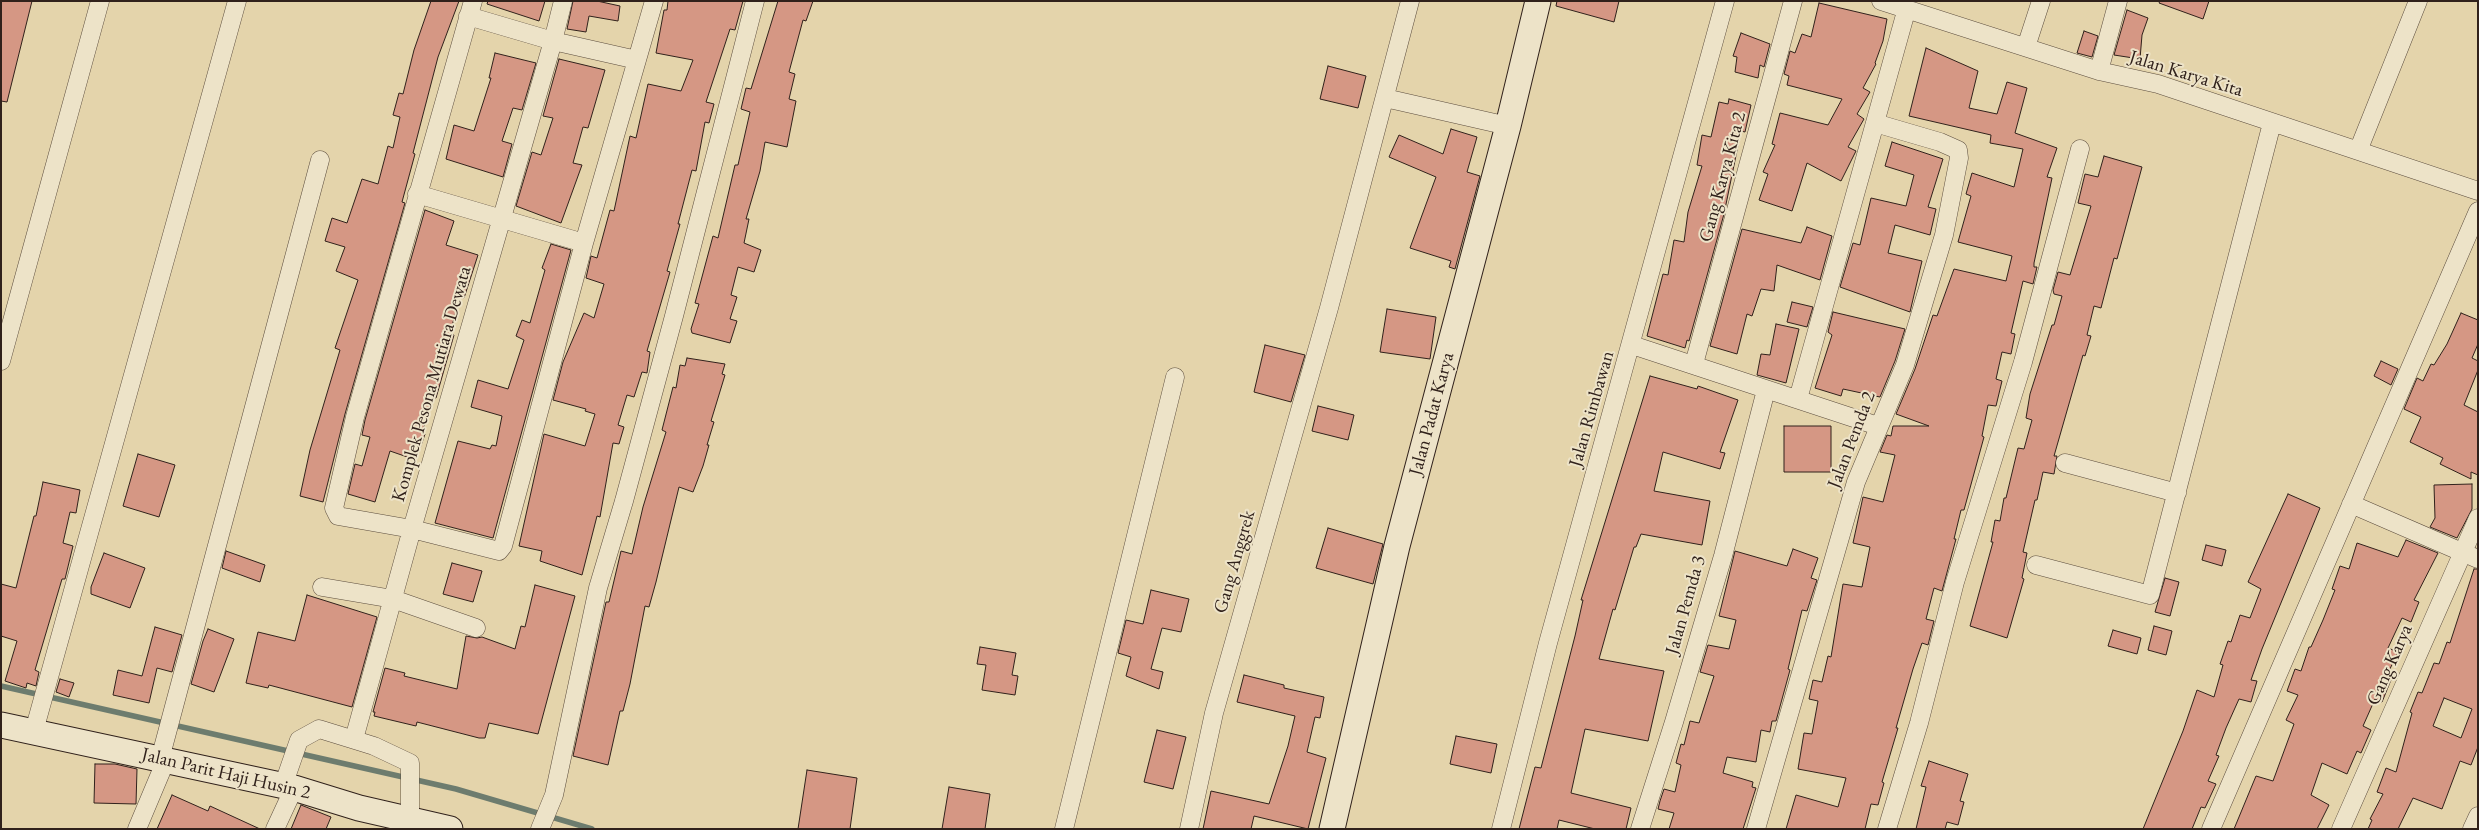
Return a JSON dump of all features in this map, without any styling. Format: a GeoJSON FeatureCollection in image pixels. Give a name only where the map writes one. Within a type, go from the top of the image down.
{"type":"FeatureCollection","features":[{"type":"Feature","properties":{"kind":"street"},"geometry":{"type":"LineString","coordinates":[[1,361],[100,1]]}},
{"type":"Feature","properties":{"kind":"street"},"geometry":{"type":"LineString","coordinates":[[36,723],[42,695],[237,1]]}},
{"type":"Feature","properties":{"kind":"street","name":"Komplek Pesona Mutiara Dewata"},"geometry":{"type":"LineString","coordinates":[[354,740],[412,529],[554,41],[563,1]]}},
{"type":"Feature","properties":{"kind":"street"},"geometry":{"type":"LineString","coordinates":[[637,60],[554,41],[471,9],[355,418],[334,508],[338,516],[412,529],[494,551],[499,551],[503,546],[584,243],[637,60],[654,1]]}},
{"type":"Feature","properties":{"kind":"street"},"geometry":{"type":"LineString","coordinates":[[541,827],[554,795],[598,588],[624,502],[674,316],[755,1]]}},
{"type":"Feature","properties":{"kind":"street","name":"Gang Anggrek"},"geometry":{"type":"LineString","coordinates":[[1190,829],[1214,713],[1329,308],[1410,1]]}},
{"type":"Feature","properties":{"kind":"street","name":"Jalan Padat Karya"},"geometry":{"type":"LineString","coordinates":[[1332,829],[1397,546],[1508,126],[1538,1]]}},
{"type":"Feature","properties":{"kind":"street","name":"Jalan Rimbawan"},"geometry":{"type":"LineString","coordinates":[[1501,829],[1548,644],[1726,1]]}},
{"type":"Feature","properties":{"kind":"street","name":"Gang Karya Kita 2"},"geometry":{"type":"LineString","coordinates":[[1694,364],[1793,1]]}},
{"type":"Feature","properties":{"kind":"street","name":"Jalan Karya Kita"},"geometry":{"type":"LineString","coordinates":[[1881,1],[1918,8],[2098,71],[2158,84],[2478,191]]}},
{"type":"Feature","properties":{"kind":"street"},"geometry":{"type":"LineString","coordinates":[[2026,47],[2041,1]]}},
{"type":"Feature","properties":{"kind":"street"},"geometry":{"type":"LineString","coordinates":[[2098,71],[2118,1]]}},
{"type":"Feature","properties":{"kind":"street"},"geometry":{"type":"LineString","coordinates":[[2358,151],[2418,1]]}},
{"type":"Feature","properties":{"kind":"street"},"geometry":{"type":"LineString","coordinates":[[1798,399],[1875,123],[1918,8]]}},
{"type":"Feature","properties":{"kind":"street"},"geometry":{"type":"LineString","coordinates":[[1385,98],[1508,126]]}},
{"type":"Feature","properties":{"kind":"street","name":"Jalan Pemda 2"},"geometry":{"type":"LineString","coordinates":[[1756,829],[1853,491],[1878,426],[1905,366],[1944,235],[1959,158],[1958,150],[1940,142],[1875,123]]}},
{"type":"Feature","properties":{"kind":"street"},"geometry":{"type":"LineString","coordinates":[[2036,565],[2150,595],[2272,123]]}},
{"type":"Feature","properties":{"kind":"street"},"geometry":{"type":"LineString","coordinates":[[1887,829],[1919,723],[1955,582],[2023,362],[2080,148]]}},
{"type":"Feature","properties":{"kind":"street"},"geometry":{"type":"LineString","coordinates":[[137,829],[164,752],[172,713],[320,160]]}},
{"type":"Feature","properties":{"kind":"street"},"geometry":{"type":"LineString","coordinates":[[417,194],[584,243]]}},
{"type":"Feature","properties":{"kind":"street"},"geometry":{"type":"LineString","coordinates":[[2211,829],[2478,211]]}},
{"type":"Feature","properties":{"kind":"street"},"geometry":{"type":"LineString","coordinates":[[1632,345],[1878,426]]}},
{"type":"Feature","properties":{"kind":"street"},"geometry":{"type":"LineString","coordinates":[[1064,829],[1175,377]]}},
{"type":"Feature","properties":{"kind":"street","name":"Jalan Pemda 3"},"geometry":{"type":"LineString","coordinates":[[1640,829],[1674,722],[1717,574],[1766,390]]}},
{"type":"Feature","properties":{"kind":"street"},"geometry":{"type":"LineString","coordinates":[[2065,463],[2177,493]]}},
{"type":"Feature","properties":{"kind":"street"},"geometry":{"type":"LineString","coordinates":[[2351,504],[2470,556]]}},
{"type":"Feature","properties":{"kind":"street","name":"Gang Karya"},"geometry":{"type":"LineString","coordinates":[[2341,829],[2470,556],[2478,518]]}},
{"type":"Feature","properties":{"kind":"street"},"geometry":{"type":"LineString","coordinates":[[322,587],[393,599],[476,628]]}},
{"type":"Feature","properties":{"kind":"street","name":"Jalan Parit Haji Husin 2"},"geometry":{"type":"LineString","coordinates":[[3,730],[36,723],[289,780],[359,808],[450,829]]}},
{"type":"Feature","properties":{"kind":"street"},"geometry":{"type":"LineString","coordinates":[[275,829],[299,740],[318,729],[374,746],[410,763],[410,820]]}},
{"type":"Feature","properties":{"kind":"street"},"geometry":{"type":"LineString","coordinates":[[2472,829],[2478,816]]}},
{"type":"Feature","properties":{"kind":"building"},"geometry":{"type":"Polygon","coordinates":[[[1,1],[32,1],[7,102],[1,101],[1,1]]]}},
{"type":"Feature","properties":{"kind":"building"},"geometry":{"type":"Polygon","coordinates":[[[431,1],[459,1],[438,57],[413,153],[415,154],[402,202],[405,203],[345,414],[323,502],[300,496],[310,450],[340,350],[335,348],[358,280],[336,271],[345,247],[325,241],[332,218],[347,223],[362,179],[378,184],[388,146],[393,148],[400,117],[393,115],[399,93],[403,94],[414,50],[431,1]]]}},
{"type":"Feature","properties":{"kind":"building"},"geometry":{"type":"Polygon","coordinates":[[[488,1],[545,1],[539,21],[487,4],[488,1]]]}},
{"type":"Feature","properties":{"kind":"building"},"geometry":{"type":"Polygon","coordinates":[[[573,1],[597,1],[620,6],[618,21],[589,16],[586,32],[567,29],[573,1]]]}},
{"type":"Feature","properties":{"kind":"building"},"geometry":{"type":"Polygon","coordinates":[[[668,1],[743,1],[735,30],[730,29],[706,102],[714,104],[709,123],[705,122],[696,171],[692,170],[678,224],[680,224],[667,271],[670,272],[647,351],[650,352],[647,373],[642,372],[634,397],[627,395],[618,425],[624,427],[619,444],[613,443],[600,517],[597,516],[582,575],[540,561],[542,551],[519,546],[544,434],[585,446],[595,414],[585,411],[586,409],[553,400],[563,362],[584,313],[594,318],[604,284],[586,278],[591,256],[597,258],[610,210],[614,211],[630,136],[636,138],[648,84],[681,91],[693,60],[656,53],[664,10],[667,10],[668,1]]]}},
{"type":"Feature","properties":{"kind":"building"},"geometry":{"type":"Polygon","coordinates":[[[778,1],[813,1],[806,21],[803,20],[789,72],[795,74],[789,99],[796,101],[787,147],[765,142],[760,171],[746,219],[749,219],[744,243],[761,250],[754,272],[738,267],[731,295],[737,297],[730,319],[737,321],[730,343],[692,333],[691,329],[699,304],[695,303],[713,236],[718,238],[735,165],[738,165],[750,112],[741,109],[746,88],[751,89],[778,1]]]}},
{"type":"Feature","properties":{"kind":"building"},"geometry":{"type":"Polygon","coordinates":[[[1557,1],[1619,1],[1614,22],[1556,6],[1557,1]]]}},
{"type":"Feature","properties":{"kind":"building"},"geometry":{"type":"Polygon","coordinates":[[[2160,1],[2209,1],[2203,19],[2159,3],[2160,1]]]}},
{"type":"Feature","properties":{"kind":"building"},"geometry":{"type":"Polygon","coordinates":[[[1819,3],[1887,19],[1876,64],[1863,88],[1870,92],[1857,114],[1864,119],[1848,147],[1856,151],[1841,181],[1807,163],[1792,211],[1759,200],[1768,174],[1763,172],[1775,145],[1772,144],[1780,113],[1828,125],[1842,99],[1787,85],[1789,76],[1784,74],[1790,51],[1795,53],[1802,34],[1811,37],[1819,3]]]}},
{"type":"Feature","properties":{"kind":"building"},"geometry":{"type":"Polygon","coordinates":[[[2127,10],[2148,18],[2142,35],[2140,59],[2114,55],[2127,10]]]}},
{"type":"Feature","properties":{"kind":"building"},"geometry":{"type":"Polygon","coordinates":[[[2084,31],[2098,36],[2092,57],[2077,53],[2084,31]]]}},
{"type":"Feature","properties":{"kind":"building"},"geometry":{"type":"Polygon","coordinates":[[[1741,33],[1770,44],[1764,67],[1760,65],[1758,78],[1735,72],[1737,57],[1733,56],[1741,33]]]}},
{"type":"Feature","properties":{"kind":"building"},"geometry":{"type":"Polygon","coordinates":[[[1926,48],[1978,71],[1969,108],[1997,114],[2007,82],[2027,88],[2015,133],[2057,148],[2047,177],[2052,178],[2034,263],[2034,267],[2037,267],[2033,284],[2023,281],[2011,333],[2015,334],[2011,354],[2002,352],[1996,379],[2002,381],[1996,406],[1988,405],[1982,436],[1984,437],[1964,510],[1961,510],[1954,539],[1956,539],[1942,591],[1934,588],[1926,619],[1934,621],[1928,645],[1922,643],[1913,669],[1882,782],[1884,783],[1878,805],[1871,804],[1865,829],[1786,829],[1796,795],[1838,807],[1846,778],[1798,769],[1804,733],[1812,734],[1818,701],[1809,699],[1813,680],[1822,682],[1828,656],[1831,657],[1843,584],[1862,587],[1870,547],[1853,543],[1863,497],[1883,502],[1895,455],[1880,452],[1887,435],[1891,436],[1893,426],[1929,426],[1896,414],[1915,369],[1933,315],[1937,316],[1954,269],[2006,281],[2012,256],[1958,242],[1971,196],[1966,194],[1972,173],[2014,187],[2023,149],[1990,143],[1991,135],[1909,116],[1926,48]]]}},
{"type":"Feature","properties":{"kind":"building"},"geometry":{"type":"Polygon","coordinates":[[[495,53],[536,63],[522,110],[513,108],[502,141],[512,144],[503,177],[446,159],[454,125],[474,131],[491,78],[489,78],[495,53]]]}},
{"type":"Feature","properties":{"kind":"building"},"geometry":{"type":"Polygon","coordinates":[[[559,59],[605,70],[588,128],[583,127],[573,163],[582,165],[561,223],[516,206],[532,152],[541,155],[553,118],[543,116],[559,59]]]}},
{"type":"Feature","properties":{"kind":"building"},"geometry":{"type":"Polygon","coordinates":[[[1328,66],[1366,76],[1358,108],[1320,99],[1328,66]]]}},
{"type":"Feature","properties":{"kind":"building"},"geometry":{"type":"Polygon","coordinates":[[[1729,99],[1751,105],[1745,132],[1741,131],[1724,214],[1689,341],[1687,340],[1685,348],[1647,336],[1663,274],[1668,275],[1674,240],[1684,242],[1688,212],[1702,166],[1697,165],[1702,135],[1711,137],[1719,102],[1728,104],[1729,99]]]}},
{"type":"Feature","properties":{"kind":"building"},"geometry":{"type":"Polygon","coordinates":[[[1451,129],[1477,137],[1467,172],[1480,176],[1455,269],[1449,267],[1451,261],[1410,248],[1436,177],[1389,157],[1399,135],[1443,154],[1451,129]]]}},
{"type":"Feature","properties":{"kind":"building"},"geometry":{"type":"Polygon","coordinates":[[[1892,142],[1943,159],[1928,207],[1936,209],[1930,235],[1895,225],[1888,253],[1922,261],[1910,312],[1840,287],[1853,243],[1860,245],[1871,198],[1906,206],[1914,175],[1885,166],[1892,142]]]}},
{"type":"Feature","properties":{"kind":"building"},"geometry":{"type":"Polygon","coordinates":[[[2104,156],[2142,167],[2117,259],[2114,258],[2101,308],[2094,306],[2087,335],[2091,336],[2085,356],[2083,355],[2054,456],[2057,456],[2054,474],[2043,472],[2023,552],[2027,553],[2022,578],[2024,579],[2007,638],[1970,626],[1993,542],[1991,542],[1995,520],[2000,521],[2004,498],[2006,498],[2018,448],[2024,449],[2032,420],[2026,418],[2030,394],[2062,296],[2054,294],[2053,290],[2058,272],[2070,275],[2091,206],[2078,203],[2085,174],[2098,177],[2104,156]]]}},
{"type":"Feature","properties":{"kind":"building"},"geometry":{"type":"Polygon","coordinates":[[[425,210],[454,221],[446,245],[478,255],[464,298],[460,297],[450,333],[454,335],[436,398],[433,397],[422,433],[425,434],[416,460],[390,451],[375,502],[348,494],[355,464],[362,466],[370,437],[362,435],[365,420],[425,210]]]}},
{"type":"Feature","properties":{"kind":"building"},"geometry":{"type":"Polygon","coordinates":[[[1807,227],[1832,236],[1820,280],[1777,265],[1774,291],[1761,289],[1752,316],[1747,314],[1737,354],[1710,346],[1742,229],[1801,243],[1807,227]]]}},
{"type":"Feature","properties":{"kind":"building"},"geometry":{"type":"Polygon","coordinates":[[[551,244],[571,250],[493,538],[435,523],[458,441],[490,449],[492,445],[496,446],[502,416],[471,407],[478,380],[508,389],[524,340],[516,336],[522,320],[530,323],[545,270],[542,268],[551,244]]]}},
{"type":"Feature","properties":{"kind":"building"},"geometry":{"type":"Polygon","coordinates":[[[1792,302],[1813,307],[1807,327],[1787,322],[1792,302]]]}},
{"type":"Feature","properties":{"kind":"building"},"geometry":{"type":"Polygon","coordinates":[[[1387,309],[1436,317],[1430,359],[1380,352],[1387,309]]]}},
{"type":"Feature","properties":{"kind":"building"},"geometry":{"type":"Polygon","coordinates":[[[1833,312],[1905,329],[1895,361],[1880,397],[1843,389],[1841,396],[1815,388],[1832,335],[1828,332],[1833,312]]]}},
{"type":"Feature","properties":{"kind":"building"},"geometry":{"type":"Polygon","coordinates":[[[2461,313],[2478,320],[2478,344],[2472,358],[2478,361],[2478,370],[2464,405],[2478,412],[2478,475],[2471,472],[2471,479],[2440,464],[2443,458],[2410,442],[2421,417],[2404,409],[2417,378],[2423,381],[2431,364],[2434,365],[2447,344],[2461,313]]]}},
{"type":"Feature","properties":{"kind":"building"},"geometry":{"type":"Polygon","coordinates":[[[1776,324],[1799,329],[1786,383],[1757,375],[1761,354],[1770,355],[1776,324]]]}},
{"type":"Feature","properties":{"kind":"building"},"geometry":{"type":"Polygon","coordinates":[[[1265,345],[1305,355],[1291,402],[1254,392],[1265,345]]]}},
{"type":"Feature","properties":{"kind":"building"},"geometry":{"type":"Polygon","coordinates":[[[687,358],[725,364],[722,374],[725,375],[711,421],[714,422],[707,445],[709,445],[693,492],[679,487],[649,607],[645,606],[630,684],[623,711],[620,711],[608,765],[573,756],[606,602],[609,602],[621,551],[632,554],[643,507],[666,432],[662,430],[673,387],[676,388],[680,365],[685,366],[687,358]]]}},
{"type":"Feature","properties":{"kind":"building"},"geometry":{"type":"Polygon","coordinates":[[[2381,361],[2398,369],[2391,385],[2374,376],[2381,361]]]}},
{"type":"Feature","properties":{"kind":"building"},"geometry":{"type":"Polygon","coordinates":[[[1650,376],[1697,389],[1698,386],[1738,400],[1720,452],[1725,453],[1720,469],[1663,452],[1654,491],[1710,501],[1702,545],[1641,534],[1636,547],[1634,547],[1615,610],[1613,609],[1599,659],[1664,671],[1648,741],[1585,729],[1571,793],[1631,808],[1626,829],[1595,829],[1559,820],[1557,829],[1519,829],[1535,767],[1541,768],[1575,636],[1583,600],[1581,600],[1650,376]]]}},
{"type":"Feature","properties":{"kind":"building"},"geometry":{"type":"Polygon","coordinates":[[[1318,406],[1354,415],[1348,440],[1312,431],[1318,406]]]}},
{"type":"Feature","properties":{"kind":"building"},"geometry":{"type":"Polygon","coordinates":[[[1784,426],[1831,426],[1831,472],[1784,472],[1784,426]]]}},
{"type":"Feature","properties":{"kind":"building"},"geometry":{"type":"Polygon","coordinates":[[[138,454],[175,465],[159,517],[123,506],[138,454]]]}},
{"type":"Feature","properties":{"kind":"building"},"geometry":{"type":"Polygon","coordinates":[[[43,482],[80,490],[76,513],[70,512],[63,543],[73,546],[65,579],[62,579],[35,670],[39,672],[36,686],[27,683],[26,688],[5,681],[17,641],[1,636],[1,584],[16,588],[34,516],[36,516],[43,482]]]}},
{"type":"Feature","properties":{"kind":"building"},"geometry":{"type":"Polygon","coordinates":[[[2472,484],[2472,509],[2457,538],[2430,527],[2435,518],[2434,485],[2472,484]]]}},
{"type":"Feature","properties":{"kind":"building"},"geometry":{"type":"Polygon","coordinates":[[[2288,494],[2320,508],[2262,649],[2251,680],[2257,681],[2251,702],[2239,699],[2226,728],[2216,755],[2219,756],[2208,781],[2216,784],[2205,808],[2201,807],[2192,829],[2143,829],[2183,731],[2197,690],[2214,697],[2223,665],[2220,664],[2228,641],[2231,642],[2240,615],[2250,618],[2261,589],[2248,582],[2288,494]]]}},
{"type":"Feature","properties":{"kind":"building"},"geometry":{"type":"Polygon","coordinates":[[[1328,528],[1383,544],[1373,584],[1316,568],[1328,528]]]}},
{"type":"Feature","properties":{"kind":"building"},"geometry":{"type":"Polygon","coordinates":[[[2406,540],[2438,553],[2414,600],[2419,602],[2411,622],[2402,618],[2388,648],[2398,652],[2388,673],[2393,675],[2382,702],[2375,699],[2363,726],[2371,730],[2361,753],[2357,751],[2347,774],[2322,763],[2311,795],[2329,805],[2317,829],[2234,829],[2256,776],[2273,781],[2294,724],[2286,720],[2298,695],[2287,691],[2295,669],[2301,671],[2309,647],[2311,647],[2323,620],[2335,590],[2332,589],[2340,566],[2349,569],[2357,543],[2398,557],[2406,540]]]}},
{"type":"Feature","properties":{"kind":"building"},"geometry":{"type":"Polygon","coordinates":[[[2206,545],[2226,550],[2222,566],[2202,560],[2206,545]]]}},
{"type":"Feature","properties":{"kind":"building"},"geometry":{"type":"Polygon","coordinates":[[[1793,549],[1818,558],[1811,578],[1817,580],[1807,611],[1802,610],[1788,669],[1790,670],[1776,721],[1772,721],[1770,732],[1761,730],[1756,762],[1727,757],[1723,773],[1753,782],[1752,787],[1756,788],[1743,829],[1669,829],[1674,813],[1658,809],[1664,789],[1675,792],[1681,765],[1676,763],[1681,744],[1684,745],[1690,721],[1699,723],[1714,676],[1700,672],[1708,645],[1729,649],[1736,620],[1719,616],[1735,551],[1787,566],[1793,549]]]}},
{"type":"Feature","properties":{"kind":"building"},"geometry":{"type":"Polygon","coordinates":[[[226,551],[265,565],[260,582],[222,568],[226,551]]]}},
{"type":"Feature","properties":{"kind":"building"},"geometry":{"type":"Polygon","coordinates":[[[104,553],[145,568],[130,608],[91,594],[91,587],[104,553]]]}},
{"type":"Feature","properties":{"kind":"building"},"geometry":{"type":"Polygon","coordinates":[[[452,563],[482,571],[473,602],[443,594],[452,563]]]}},
{"type":"Feature","properties":{"kind":"building"},"geometry":{"type":"Polygon","coordinates":[[[2474,569],[2478,569],[2478,747],[2471,765],[2460,761],[2442,809],[2413,798],[2398,829],[2368,829],[2372,820],[2370,819],[2383,794],[2377,792],[2386,768],[2396,772],[2412,713],[2410,712],[2418,692],[2422,693],[2434,663],[2439,664],[2447,642],[2450,643],[2474,569]],[[2444,698],[2433,726],[2461,738],[2472,709],[2444,698]]]}},
{"type":"Feature","properties":{"kind":"building"},"geometry":{"type":"Polygon","coordinates":[[[2165,578],[2179,582],[2170,616],[2155,612],[2165,578]]]}},
{"type":"Feature","properties":{"kind":"building"},"geometry":{"type":"Polygon","coordinates":[[[535,585],[575,596],[538,734],[489,723],[485,738],[479,738],[417,722],[416,726],[374,716],[375,712],[373,712],[385,668],[405,673],[404,676],[457,689],[466,636],[482,637],[515,649],[521,626],[525,627],[535,585]]]}},
{"type":"Feature","properties":{"kind":"building"},"geometry":{"type":"Polygon","coordinates":[[[1151,590],[1189,599],[1181,632],[1162,628],[1151,669],[1163,672],[1159,689],[1126,676],[1131,657],[1118,653],[1126,620],[1143,624],[1151,590]]]}},
{"type":"Feature","properties":{"kind":"building"},"geometry":{"type":"Polygon","coordinates":[[[307,595],[377,617],[352,707],[269,685],[268,688],[246,683],[258,632],[295,641],[307,595]]]}},
{"type":"Feature","properties":{"kind":"building"},"geometry":{"type":"Polygon","coordinates":[[[2154,626],[2172,631],[2166,655],[2148,650],[2154,626]]]}},
{"type":"Feature","properties":{"kind":"building"},"geometry":{"type":"Polygon","coordinates":[[[155,627],[182,635],[172,672],[157,668],[149,703],[113,695],[118,670],[142,676],[155,627]]]}},
{"type":"Feature","properties":{"kind":"building"},"geometry":{"type":"Polygon","coordinates":[[[208,629],[234,639],[214,692],[191,684],[208,629]]]}},
{"type":"Feature","properties":{"kind":"building"},"geometry":{"type":"Polygon","coordinates":[[[2113,630],[2141,638],[2137,654],[2108,646],[2113,630]]]}},
{"type":"Feature","properties":{"kind":"building"},"geometry":{"type":"Polygon","coordinates":[[[980,647],[1016,653],[1012,675],[1018,676],[1015,695],[982,690],[986,665],[977,664],[980,647]]]}},
{"type":"Feature","properties":{"kind":"building"},"geometry":{"type":"Polygon","coordinates":[[[1244,675],[1284,685],[1284,688],[1324,697],[1320,718],[1315,717],[1307,752],[1326,758],[1308,829],[1254,816],[1251,829],[1203,829],[1211,791],[1269,804],[1288,746],[1295,716],[1237,702],[1244,675]]]}},
{"type":"Feature","properties":{"kind":"building"},"geometry":{"type":"Polygon","coordinates":[[[60,679],[74,683],[69,697],[56,692],[60,679]]]}},
{"type":"Feature","properties":{"kind":"building"},"geometry":{"type":"Polygon","coordinates":[[[1157,730],[1186,737],[1173,789],[1144,782],[1157,730]]]}},
{"type":"Feature","properties":{"kind":"building"},"geometry":{"type":"Polygon","coordinates":[[[1456,736],[1497,744],[1491,773],[1450,764],[1456,736]]]}},
{"type":"Feature","properties":{"kind":"building"},"geometry":{"type":"Polygon","coordinates":[[[1929,761],[1968,774],[1960,801],[1964,802],[1958,825],[1947,822],[1945,829],[1916,829],[1926,787],[1921,786],[1929,761]]]}},
{"type":"Feature","properties":{"kind":"building"},"geometry":{"type":"Polygon","coordinates":[[[95,764],[115,764],[137,769],[136,804],[94,803],[95,764]]]}},
{"type":"Feature","properties":{"kind":"building"},"geometry":{"type":"Polygon","coordinates":[[[807,770],[857,778],[850,829],[798,829],[807,770]]]}},
{"type":"Feature","properties":{"kind":"building"},"geometry":{"type":"Polygon","coordinates":[[[949,787],[990,794],[985,829],[942,829],[949,787]]]}},
{"type":"Feature","properties":{"kind":"building"},"geometry":{"type":"Polygon","coordinates":[[[172,795],[208,811],[210,806],[260,829],[157,829],[172,795]]]}},
{"type":"Feature","properties":{"kind":"building"},"geometry":{"type":"Polygon","coordinates":[[[301,805],[331,817],[326,829],[291,829],[301,805]]]}},
{"type":"Feature","properties":{"kind":"waterway"},"geometry":{"type":"LineString","coordinates":[[1,686],[456,789],[592,829]]}}]}
